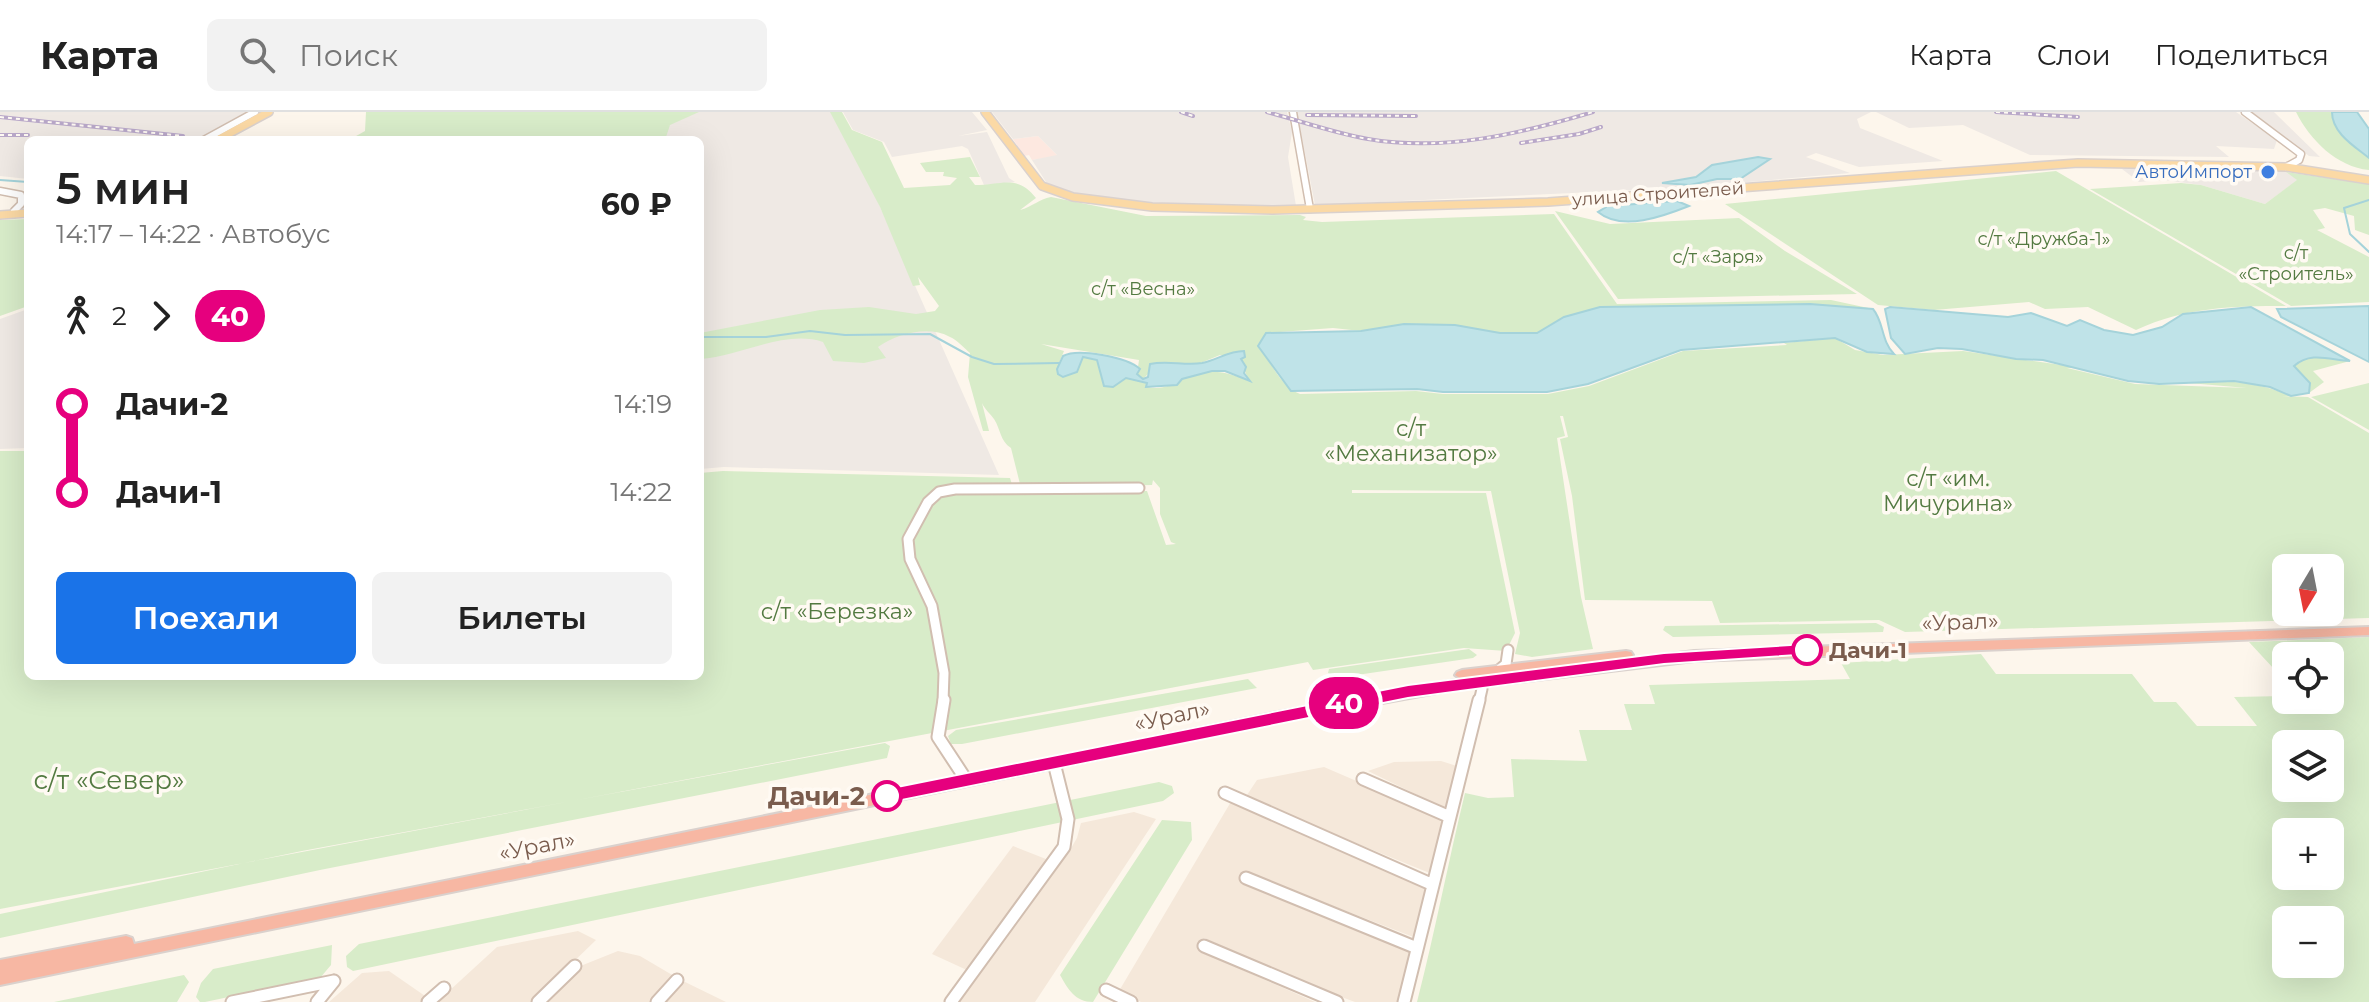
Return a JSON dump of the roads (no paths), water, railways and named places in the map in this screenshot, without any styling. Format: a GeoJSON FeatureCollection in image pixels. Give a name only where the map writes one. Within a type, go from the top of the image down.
{"type":"FeatureCollection","features":[{"type":"Feature","properties":{"kind":"highway","name":"«Урал»"},"geometry":{"type":"LineString","coordinates":[[0,967],[963,775],[1480,685],[1503,664],[2369,628]]}},
{"type":"Feature","properties":{"kind":"highway","name":"«Урал»"},"geometry":{"type":"LineString","coordinates":[[1503,664],[1521,666],[1766,646],[2369,628]]}},
{"type":"Feature","properties":{"kind":"highway","name":"«Урал»"},"geometry":{"type":"LineString","coordinates":[[0,978],[1371,698],[1453,685],[1480,685]]}},
{"type":"Feature","properties":{"kind":"main road"},"geometry":{"type":"LineString","coordinates":[[224,136],[269,112]]}},
{"type":"Feature","properties":{"kind":"main road","name":"улица Строителей"},"geometry":{"type":"LineString","coordinates":[[985,112],[1034,179],[1055,193],[1152,207],[1310,209],[1548,202],[2078,163],[2286,167],[2369,180]]}},
{"type":"Feature","properties":{"kind":"main road"},"geometry":{"type":"LineString","coordinates":[[0,214],[24,212]]}},
{"type":"Feature","properties":{"kind":"main road"},"geometry":{"type":"LineString","coordinates":[[0,214],[24,212]]}},
{"type":"Feature","properties":{"kind":"street"},"geometry":{"type":"LineString","coordinates":[[211,136],[255,112]]}},
{"type":"Feature","properties":{"kind":"street"},"geometry":{"type":"LineString","coordinates":[[1293,112],[1310,209]]}},
{"type":"Feature","properties":{"kind":"street"},"geometry":{"type":"LineString","coordinates":[[2245,112],[2301,154],[2299,160],[2286,167]]}},
{"type":"Feature","properties":{"kind":"street"},"geometry":{"type":"LineString","coordinates":[[0,191],[21,195],[21,204],[14,211]]}},
{"type":"Feature","properties":{"kind":"street"},"geometry":{"type":"LineString","coordinates":[[963,775],[938,737],[944,705],[944,673],[932,606],[909,551],[908,539],[928,502],[939,492],[955,489],[1139,488]]}},
{"type":"Feature","properties":{"kind":"street"},"geometry":{"type":"LineString","coordinates":[[1404,1002],[1480,685]]}},
{"type":"Feature","properties":{"kind":"street"},"geometry":{"type":"LineString","coordinates":[[951,1002],[1064,847],[1068,819],[1054,763]]}},
{"type":"Feature","properties":{"kind":"street"},"geometry":{"type":"LineString","coordinates":[[1363,779],[1450,817]]}},
{"type":"Feature","properties":{"kind":"street"},"geometry":{"type":"LineString","coordinates":[[1225,793],[1431,884]]}},
{"type":"Feature","properties":{"kind":"street"},"geometry":{"type":"LineString","coordinates":[[1246,878],[1417,948]]}},
{"type":"Feature","properties":{"kind":"street"},"geometry":{"type":"LineString","coordinates":[[1204,946],[1337,1002]]}},
{"type":"Feature","properties":{"kind":"street"},"geometry":{"type":"LineString","coordinates":[[538,1002],[575,966]]}},
{"type":"Feature","properties":{"kind":"street"},"geometry":{"type":"LineString","coordinates":[[657,1002],[677,980]]}},
{"type":"Feature","properties":{"kind":"street"},"geometry":{"type":"LineString","coordinates":[[232,1002],[334,981],[317,1002]]}},
{"type":"Feature","properties":{"kind":"street"},"geometry":{"type":"LineString","coordinates":[[428,1002],[444,988]]}},
{"type":"Feature","properties":{"kind":"street"},"geometry":{"type":"LineString","coordinates":[[1106,990],[1131,1002]]}},
{"type":"Feature","properties":{"kind":"water"},"geometry":{"type":"Polygon","coordinates":[[[2332,112],[2357,112],[2369,129],[2369,158],[2340,133],[2332,112]]]}},
{"type":"Feature","properties":{"kind":"water"},"geometry":{"type":"Polygon","coordinates":[[[1758,157],[1770,159],[1740,179],[1717,179],[1690,185],[1662,183],[1696,177],[1712,165],[1758,157]]]}},
{"type":"Feature","properties":{"kind":"water"},"geometry":{"type":"Polygon","coordinates":[[[1677,201],[1689,206],[1631,222],[1608,218],[1598,212],[1608,206],[1677,201]]]}},
{"type":"Feature","properties":{"kind":"water"},"geometry":{"type":"Polygon","coordinates":[[[1810,304],[1873,309],[1894,354],[1867,352],[1835,338],[1681,350],[1588,384],[1547,392],[1417,389],[1291,391],[1258,346],[1266,333],[1361,331],[1404,324],[1455,325],[1500,333],[1537,333],[1564,317],[1600,307],[1810,304]]]}},
{"type":"Feature","properties":{"kind":"water"},"geometry":{"type":"Polygon","coordinates":[[[2369,306],[2369,362],[2281,317],[2277,309],[2369,306]]]}},
{"type":"Feature","properties":{"kind":"water"},"geometry":{"type":"Polygon","coordinates":[[[2251,307],[2350,361],[2321,358],[2300,361],[2294,366],[2310,383],[2309,393],[2291,396],[2270,387],[2234,381],[2159,384],[2128,381],[2043,360],[2016,359],[1962,349],[1938,348],[1905,354],[1891,338],[1885,309],[2008,317],[2031,313],[2067,326],[2080,320],[2104,330],[2133,335],[2162,327],[2183,314],[2251,307]]]}},
{"type":"Feature","properties":{"kind":"water"},"geometry":{"type":"Polygon","coordinates":[[[1244,351],[1245,357],[1241,359],[1246,367],[1244,373],[1250,381],[1225,371],[1212,371],[1182,379],[1177,385],[1146,387],[1147,383],[1126,378],[1113,387],[1104,386],[1097,360],[1083,357],[1077,372],[1063,377],[1057,369],[1063,356],[1091,353],[1134,365],[1140,369],[1137,374],[1143,379],[1148,377],[1150,364],[1202,363],[1244,351]]]}},
{"type":"Feature","properties":{"kind":"waterway"},"geometry":{"type":"LineString","coordinates":[[0,180],[24,182]]}},
{"type":"Feature","properties":{"kind":"waterway"},"geometry":{"type":"LineString","coordinates":[[2369,200],[2344,208],[2350,234],[2369,252]]}},
{"type":"Feature","properties":{"kind":"waterway"},"geometry":{"type":"LineString","coordinates":[[704,337],[766,337],[810,331],[845,335],[930,334],[972,357],[994,364],[1059,363]]}},
{"type":"Feature","properties":{"kind":"railway"},"geometry":{"type":"LineString","coordinates":[[1181,112],[1193,116]]}},
{"type":"Feature","properties":{"kind":"railway"},"geometry":{"type":"LineString","coordinates":[[1267,112],[1368,139],[1425,143],[1510,134],[1593,112]]}},
{"type":"Feature","properties":{"kind":"railway"},"geometry":{"type":"LineString","coordinates":[[1996,112],[2078,117]]}},
{"type":"Feature","properties":{"kind":"railway"},"geometry":{"type":"LineString","coordinates":[[1307,115],[1416,116]]}},
{"type":"Feature","properties":{"kind":"railway"},"geometry":{"type":"LineString","coordinates":[[0,117],[183,136]]}},
{"type":"Feature","properties":{"kind":"railway"},"geometry":{"type":"LineString","coordinates":[[1521,143],[1579,134],[1601,127]]}},
{"type":"Feature","properties":{"kind":"railway"},"geometry":{"type":"LineString","coordinates":[[0,135],[28,135]]}},
{"type":"Feature","properties":{"kind":"place","name":"АвтоИмпорт"},"geometry":{"type":"Point","coordinates":[2268,172]}},
{"type":"Feature","properties":{"kind":"place","name":"Дачи-1"},"geometry":{"type":"Point","coordinates":[1807,650]}},
{"type":"Feature","properties":{"kind":"place","name":"Дачи-2"},"geometry":{"type":"Point","coordinates":[887,796]}},
{"type":"Feature","properties":{"kind":"park label","name":"с/т «Дружба-1»"},"geometry":{"type":"Point","coordinates":[2044,239]}},
{"type":"Feature","properties":{"kind":"park label","name":"с/т «Заря»"},"geometry":{"type":"Point","coordinates":[1718,257]}},
{"type":"Feature","properties":{"kind":"park label","name":"с/т «Строитель»"},"geometry":{"type":"Point","coordinates":[2296,263]}},
{"type":"Feature","properties":{"kind":"park label","name":"с/т «Весна»"},"geometry":{"type":"Point","coordinates":[1143,289]}},
{"type":"Feature","properties":{"kind":"park label","name":"с/т «Механизатор»"},"geometry":{"type":"Point","coordinates":[1411,440]}},
{"type":"Feature","properties":{"kind":"park label","name":"с/т «им. Мичурина»"},"geometry":{"type":"Point","coordinates":[1948,490]}},
{"type":"Feature","properties":{"kind":"park label","name":"с/т «Березка»"},"geometry":{"type":"Point","coordinates":[837,611]}},
{"type":"Feature","properties":{"kind":"park label","name":"с/т «Север»"},"geometry":{"type":"Point","coordinates":[109,780]}}]}
